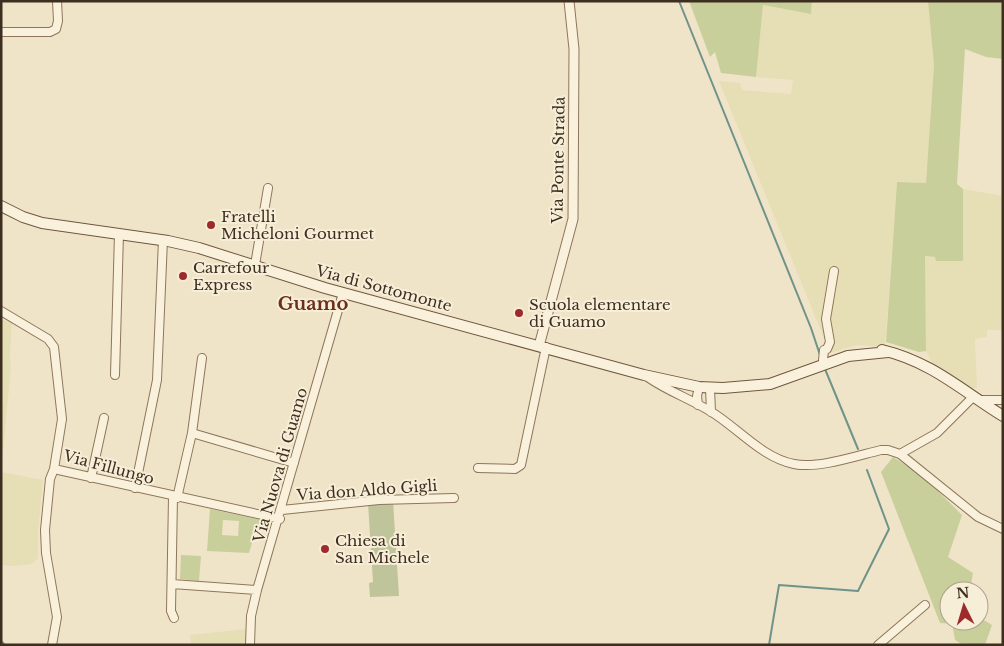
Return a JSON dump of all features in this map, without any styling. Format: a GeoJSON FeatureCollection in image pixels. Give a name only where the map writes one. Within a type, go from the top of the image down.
{"type":"FeatureCollection","features":[{"type":"Feature","properties":{"kind":"main road","name":"Via di Sottomonte"},"geometry":{"type":"LineString","coordinates":[[1,206],[23,217],[42,222],[163,240],[199,248],[343,293],[543,346],[645,376],[704,387],[770,384],[788,380],[848,356],[888,352]]}},
{"type":"Feature","properties":{"kind":"main road","name":"Via di Sottomonte"},"geometry":{"type":"LineString","coordinates":[[760,384],[825,353],[855,349],[875,349],[912,358],[928,366],[1003,416]]}},
{"type":"Feature","properties":{"kind":"street"},"geometry":{"type":"LineString","coordinates":[[1,32],[50,32],[56,29],[58,21],[57,1]]}},
{"type":"Feature","properties":{"kind":"street","name":"Via Ponte Strada"},"geometry":{"type":"LineString","coordinates":[[543,346],[573,219],[574,49],[569,1]]}},
{"type":"Feature","properties":{"kind":"street"},"geometry":{"type":"LineString","coordinates":[[255,265],[268,188]]}},
{"type":"Feature","properties":{"kind":"street"},"geometry":{"type":"LineString","coordinates":[[115,375],[120,234]]}},
{"type":"Feature","properties":{"kind":"street"},"geometry":{"type":"LineString","coordinates":[[134,488],[157,380],[163,240]]}},
{"type":"Feature","properties":{"kind":"street"},"geometry":{"type":"LineString","coordinates":[[825,353],[830,342],[826,319],[834,271]]}},
{"type":"Feature","properties":{"kind":"street","name":"Via Nuova di Guamo"},"geometry":{"type":"LineString","coordinates":[[250,645],[251,616],[257,590],[280,520],[294,462],[343,293]]}},
{"type":"Feature","properties":{"kind":"street","name":"Via Fillungo"},"geometry":{"type":"LineString","coordinates":[[1,311],[48,340],[54,347],[62,419],[54,469],[280,520]]}},
{"type":"Feature","properties":{"kind":"street"},"geometry":{"type":"LineString","coordinates":[[478,468],[515,470],[521,466],[543,346]]}},
{"type":"Feature","properties":{"kind":"street"},"geometry":{"type":"LineString","coordinates":[[174,618],[172,611],[172,584],[175,497],[192,433],[202,358]]}},
{"type":"Feature","properties":{"kind":"street"},"geometry":{"type":"LineString","coordinates":[[645,376],[711,412],[773,456],[792,464],[803,465],[834,461],[881,450],[900,454],[978,516],[1003,529]]}},
{"type":"Feature","properties":{"kind":"street"},"geometry":{"type":"LineString","coordinates":[[698,405],[697,396],[704,387]]}},
{"type":"Feature","properties":{"kind":"street"},"geometry":{"type":"LineString","coordinates":[[704,387],[711,412]]}},
{"type":"Feature","properties":{"kind":"street"},"geometry":{"type":"LineString","coordinates":[[900,454],[937,433],[975,399],[1003,400]]}},
{"type":"Feature","properties":{"kind":"street"},"geometry":{"type":"LineString","coordinates":[[91,478],[104,418]]}},
{"type":"Feature","properties":{"kind":"street"},"geometry":{"type":"LineString","coordinates":[[192,433],[294,462]]}},
{"type":"Feature","properties":{"kind":"street"},"geometry":{"type":"LineString","coordinates":[[52,645],[57,617],[46,553],[45,530],[50,479],[54,469]]}},
{"type":"Feature","properties":{"kind":"street","name":"Via don Aldo Gigli"},"geometry":{"type":"LineString","coordinates":[[282,510],[379,500],[454,498]]}},
{"type":"Feature","properties":{"kind":"street"},"geometry":{"type":"LineString","coordinates":[[172,584],[257,590]]}},
{"type":"Feature","properties":{"kind":"street"},"geometry":{"type":"LineString","coordinates":[[878,645],[924,605]]}},
{"type":"Feature","properties":{"kind":"shaded area"},"geometry":{"type":"Polygon","coordinates":[[[812,1],[928,1],[934,65],[926,183],[897,182],[885,347],[857,345],[830,353],[719,81],[740,83],[742,90],[791,94],[793,80],[756,77],[763,5],[811,14],[812,1]]]}},
{"type":"Feature","properties":{"kind":"shaded area"},"geometry":{"type":"Polygon","coordinates":[[[963,189],[1003,196],[1003,356],[1001,330],[987,330],[987,337],[975,339],[977,388],[970,388],[932,362],[926,351],[925,256],[936,257],[936,261],[962,261],[963,189]]]}},
{"type":"Feature","properties":{"kind":"shaded area"},"geometry":{"type":"Polygon","coordinates":[[[1,319],[12,323],[11,367],[1,472],[1,319]]]}},
{"type":"Feature","properties":{"kind":"shaded area"},"geometry":{"type":"Polygon","coordinates":[[[1,472],[43,480],[38,532],[38,558],[32,564],[1,565],[1,472]]]}},
{"type":"Feature","properties":{"kind":"shaded area"},"geometry":{"type":"Polygon","coordinates":[[[247,629],[247,645],[191,645],[190,635],[247,629]]]}},
{"type":"Feature","properties":{"kind":"green space"},"geometry":{"type":"Polygon","coordinates":[[[689,1],[812,1],[811,14],[763,5],[756,77],[721,73],[715,52],[710,57],[689,1]]]}},
{"type":"Feature","properties":{"kind":"green space"},"geometry":{"type":"Polygon","coordinates":[[[928,1],[1003,1],[1003,59],[986,57],[965,49],[957,184],[963,189],[963,261],[936,261],[935,257],[925,256],[926,351],[919,352],[886,342],[897,182],[926,183],[934,65],[928,1]]]}},
{"type":"Feature","properties":{"kind":"green space"},"geometry":{"type":"Polygon","coordinates":[[[893,457],[937,485],[937,490],[962,515],[948,557],[973,573],[972,581],[939,581],[939,620],[881,472],[893,457]]]}},
{"type":"Feature","properties":{"kind":"green space"},"geometry":{"type":"Polygon","coordinates":[[[393,501],[399,596],[370,597],[369,583],[373,582],[368,503],[393,501]]]}},
{"type":"Feature","properties":{"kind":"green space"},"geometry":{"type":"Polygon","coordinates":[[[210,509],[272,522],[270,528],[257,525],[249,553],[207,551],[210,509]],[[223,520],[222,535],[238,536],[239,521],[223,520]]]}},
{"type":"Feature","properties":{"kind":"green space"},"geometry":{"type":"Polygon","coordinates":[[[181,555],[201,556],[199,581],[180,579],[181,555]]]}},
{"type":"Feature","properties":{"kind":"green space"},"geometry":{"type":"Polygon","coordinates":[[[989,623],[992,625],[985,645],[963,645],[955,640],[953,631],[989,631],[989,623]]]}},
{"type":"Feature","properties":{"kind":"waterway"},"geometry":{"type":"LineString","coordinates":[[679,1],[811,328],[820,355]]}},
{"type":"Feature","properties":{"kind":"waterway"},"geometry":{"type":"LineString","coordinates":[[825,369],[858,449]]}},
{"type":"Feature","properties":{"kind":"waterway"},"geometry":{"type":"LineString","coordinates":[[769,645],[779,585],[858,591],[889,529],[867,470]]}},
{"type":"Feature","properties":{"kind":"waterway"},"geometry":{"type":"LineString","coordinates":[[1,641],[5,645]]}},
{"type":"Feature","properties":{"kind":"place","name":"Fratelli Micheloni Gourmet"},"geometry":{"type":"Point","coordinates":[211,225]}},
{"type":"Feature","properties":{"kind":"place","name":"Carrefour Express"},"geometry":{"type":"Point","coordinates":[183,276]}},
{"type":"Feature","properties":{"kind":"place","name":"Scuola elementare di Guamo"},"geometry":{"type":"Point","coordinates":[519,313]}},
{"type":"Feature","properties":{"kind":"place","name":"Chiesa di San Michele"},"geometry":{"type":"Point","coordinates":[325,549]}},
{"type":"Feature","properties":{"kind":"district","name":"Guamo"},"geometry":{"type":"Point","coordinates":[313,304]}}]}
